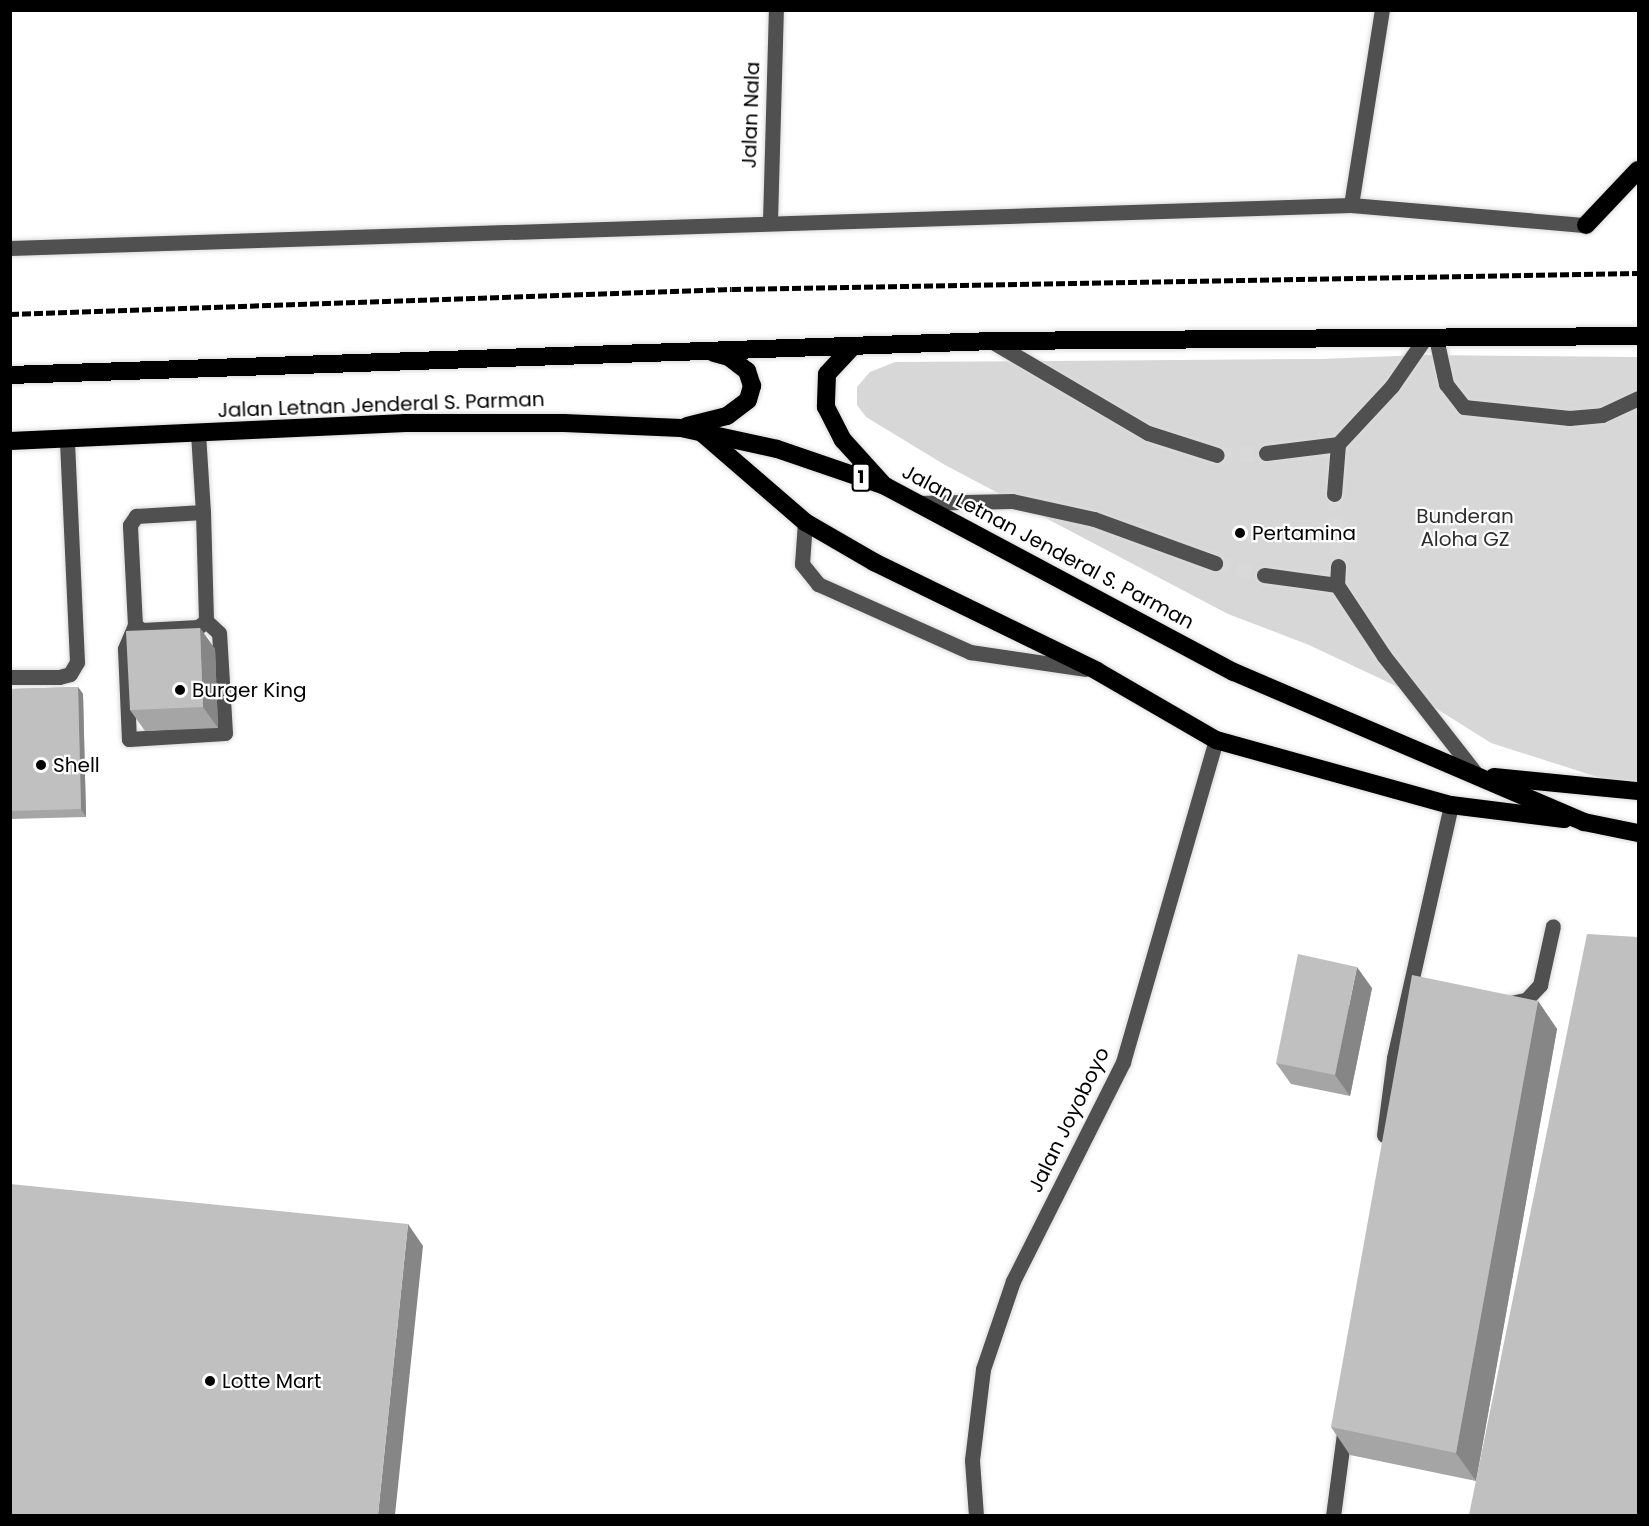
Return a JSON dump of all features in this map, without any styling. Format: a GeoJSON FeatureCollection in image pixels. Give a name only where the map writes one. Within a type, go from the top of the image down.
{"type":"FeatureCollection","features":[{"type":"Feature","properties":{"kind":"highway"},"geometry":{"type":"LineString","coordinates":[[1586,225],[1638,170]]}},
{"type":"Feature","properties":{"kind":"highway"},"geometry":{"type":"LineString","coordinates":[[10,375],[691,349],[991,341],[1638,336]]}},
{"type":"Feature","properties":{"kind":"highway"},"geometry":{"type":"LineString","coordinates":[[853,346],[827,374],[826,407],[843,440],[885,486]]}},
{"type":"Feature","properties":{"kind":"highway"},"geometry":{"type":"LineString","coordinates":[[681,428],[727,416],[741,409],[752,386],[747,371],[729,357],[691,349]]}},
{"type":"Feature","properties":{"kind":"highway","name":"Jalan Letnan Jenderal S. Parman"},"geometry":{"type":"LineString","coordinates":[[10,441],[406,423],[564,423],[681,428],[777,449],[885,486],[1234,672],[1584,822],[1638,833]]}},
{"type":"Feature","properties":{"kind":"highway"},"geometry":{"type":"LineString","coordinates":[[701,433],[805,522],[874,562],[1096,671],[1216,740],[1451,805],[1584,822]]}},
{"type":"Feature","properties":{"kind":"highway"},"geometry":{"type":"LineString","coordinates":[[1478,775],[1638,791]]}},
{"type":"Feature","properties":{"kind":"street","name":"Jalan Nala"},"geometry":{"type":"LineString","coordinates":[[770,221],[776,10]]}},
{"type":"Feature","properties":{"kind":"street"},"geometry":{"type":"LineString","coordinates":[[1351,205],[1382,10]]}},
{"type":"Feature","properties":{"kind":"street"},"geometry":{"type":"LineString","coordinates":[[10,248],[770,221],[1351,205],[1586,225]]}},
{"type":"Feature","properties":{"kind":"street"},"geometry":{"type":"LineString","coordinates":[[1430,338],[1446,384],[1453,398],[1464,406],[1569,418],[1602,415],[1638,398]]}},
{"type":"Feature","properties":{"kind":"street"},"geometry":{"type":"LineString","coordinates":[[1334,494],[1338,444],[1392,386],[1430,338]]}},
{"type":"Feature","properties":{"kind":"street"},"geometry":{"type":"LineString","coordinates":[[991,341],[1148,433],[1217,455]]}},
{"type":"Feature","properties":{"kind":"street"},"geometry":{"type":"LineString","coordinates":[[198,433],[203,512],[206,621],[219,633],[225,733],[129,738],[124,649],[135,625],[130,525],[136,516],[203,512]]}},
{"type":"Feature","properties":{"kind":"street"},"geometry":{"type":"LineString","coordinates":[[10,677],[59,677],[69,674],[77,662],[67,439]]}},
{"type":"Feature","properties":{"kind":"street"},"geometry":{"type":"LineString","coordinates":[[1266,453],[1338,444]]}},
{"type":"Feature","properties":{"kind":"street"},"geometry":{"type":"LineString","coordinates":[[914,503],[1012,501],[1094,519],[1215,563]]}},
{"type":"Feature","properties":{"kind":"street"},"geometry":{"type":"LineString","coordinates":[[805,522],[802,564],[818,584],[970,652],[1096,671]]}},
{"type":"Feature","properties":{"kind":"street"},"geometry":{"type":"LineString","coordinates":[[1338,566],[1337,585],[1384,656],[1478,775]]}},
{"type":"Feature","properties":{"kind":"street"},"geometry":{"type":"LineString","coordinates":[[1264,575],[1337,585]]}},
{"type":"Feature","properties":{"kind":"street"},"geometry":{"type":"LineString","coordinates":[[135,625],[142,630],[198,627],[206,621]]}},
{"type":"Feature","properties":{"kind":"street","name":"Jalan Joyoboyo"},"geometry":{"type":"LineString","coordinates":[[976,1515],[972,1460],[983,1369],[1013,1281],[1123,1062],[1216,740]]}},
{"type":"Feature","properties":{"kind":"street"},"geometry":{"type":"LineString","coordinates":[[1382,1152],[1394,1058],[1451,805]]}},
{"type":"Feature","properties":{"kind":"street"},"geometry":{"type":"LineString","coordinates":[[1499,1000],[1526,1000],[1540,985],[1553,926]]}},
{"type":"Feature","properties":{"kind":"street"},"geometry":{"type":"LineString","coordinates":[[1412,975],[1434,981]]}},
{"type":"Feature","properties":{"kind":"street"},"geometry":{"type":"LineString","coordinates":[[1333,1515],[1348,1410]]}},
{"type":"Feature","properties":{"kind":"green space","name":"Bunderan Aloha GZ"},"geometry":{"type":"Polygon","coordinates":[[[1422,355],[1638,357],[1638,785],[1604,779],[1491,743],[1413,694],[1309,645],[1228,614],[945,465],[866,417],[857,405],[857,387],[870,372],[895,362],[1320,359],[1422,355]]]}},
{"type":"Feature","properties":{"kind":"building"},"geometry":{"type":"Polygon","coordinates":[[[200,628],[203,707],[130,710],[126,631],[200,628]]]}},
{"type":"Feature","properties":{"kind":"building"},"geometry":{"type":"Polygon","coordinates":[[[78,687],[81,809],[10,811],[10,689],[78,687]]]}},
{"type":"Feature","properties":{"kind":"building"},"geometry":{"type":"Polygon","coordinates":[[[1587,934],[1638,937],[1638,1515],[1469,1515],[1587,934]]]}},
{"type":"Feature","properties":{"kind":"building"},"geometry":{"type":"Polygon","coordinates":[[[1298,954],[1357,967],[1335,1075],[1276,1063],[1298,954]]]}},
{"type":"Feature","properties":{"kind":"building"},"geometry":{"type":"Polygon","coordinates":[[[1412,975],[1538,1001],[1456,1453],[1331,1427],[1412,975]]]}},
{"type":"Feature","properties":{"kind":"building","name":"Lotte Mart"},"geometry":{"type":"Polygon","coordinates":[[[10,1184],[408,1224],[378,1515],[10,1515],[10,1184]]]}},
{"type":"Feature","properties":{"kind":"tunnel"},"geometry":{"type":"LineString","coordinates":[[1217,455],[1266,453]]}},
{"type":"Feature","properties":{"kind":"tunnel"},"geometry":{"type":"LineString","coordinates":[[1334,494],[1338,566]]}},
{"type":"Feature","properties":{"kind":"tunnel"},"geometry":{"type":"LineString","coordinates":[[1215,563],[1264,575]]}},
{"type":"Feature","properties":{"kind":"railway"},"geometry":{"type":"LineString","coordinates":[[10,314],[732,289],[1638,273]]}},
{"type":"Feature","properties":{"kind":"place","name":"Pertamina"},"geometry":{"type":"Point","coordinates":[1240,533]}},
{"type":"Feature","properties":{"kind":"place","name":"Burger King"},"geometry":{"type":"Point","coordinates":[180,690]}},
{"type":"Feature","properties":{"kind":"place","name":"Shell"},"geometry":{"type":"Point","coordinates":[41,765]}},
{"type":"Feature","properties":{"kind":"place","name":"Lotte Mart"},"geometry":{"type":"Point","coordinates":[210,1381]}}]}
